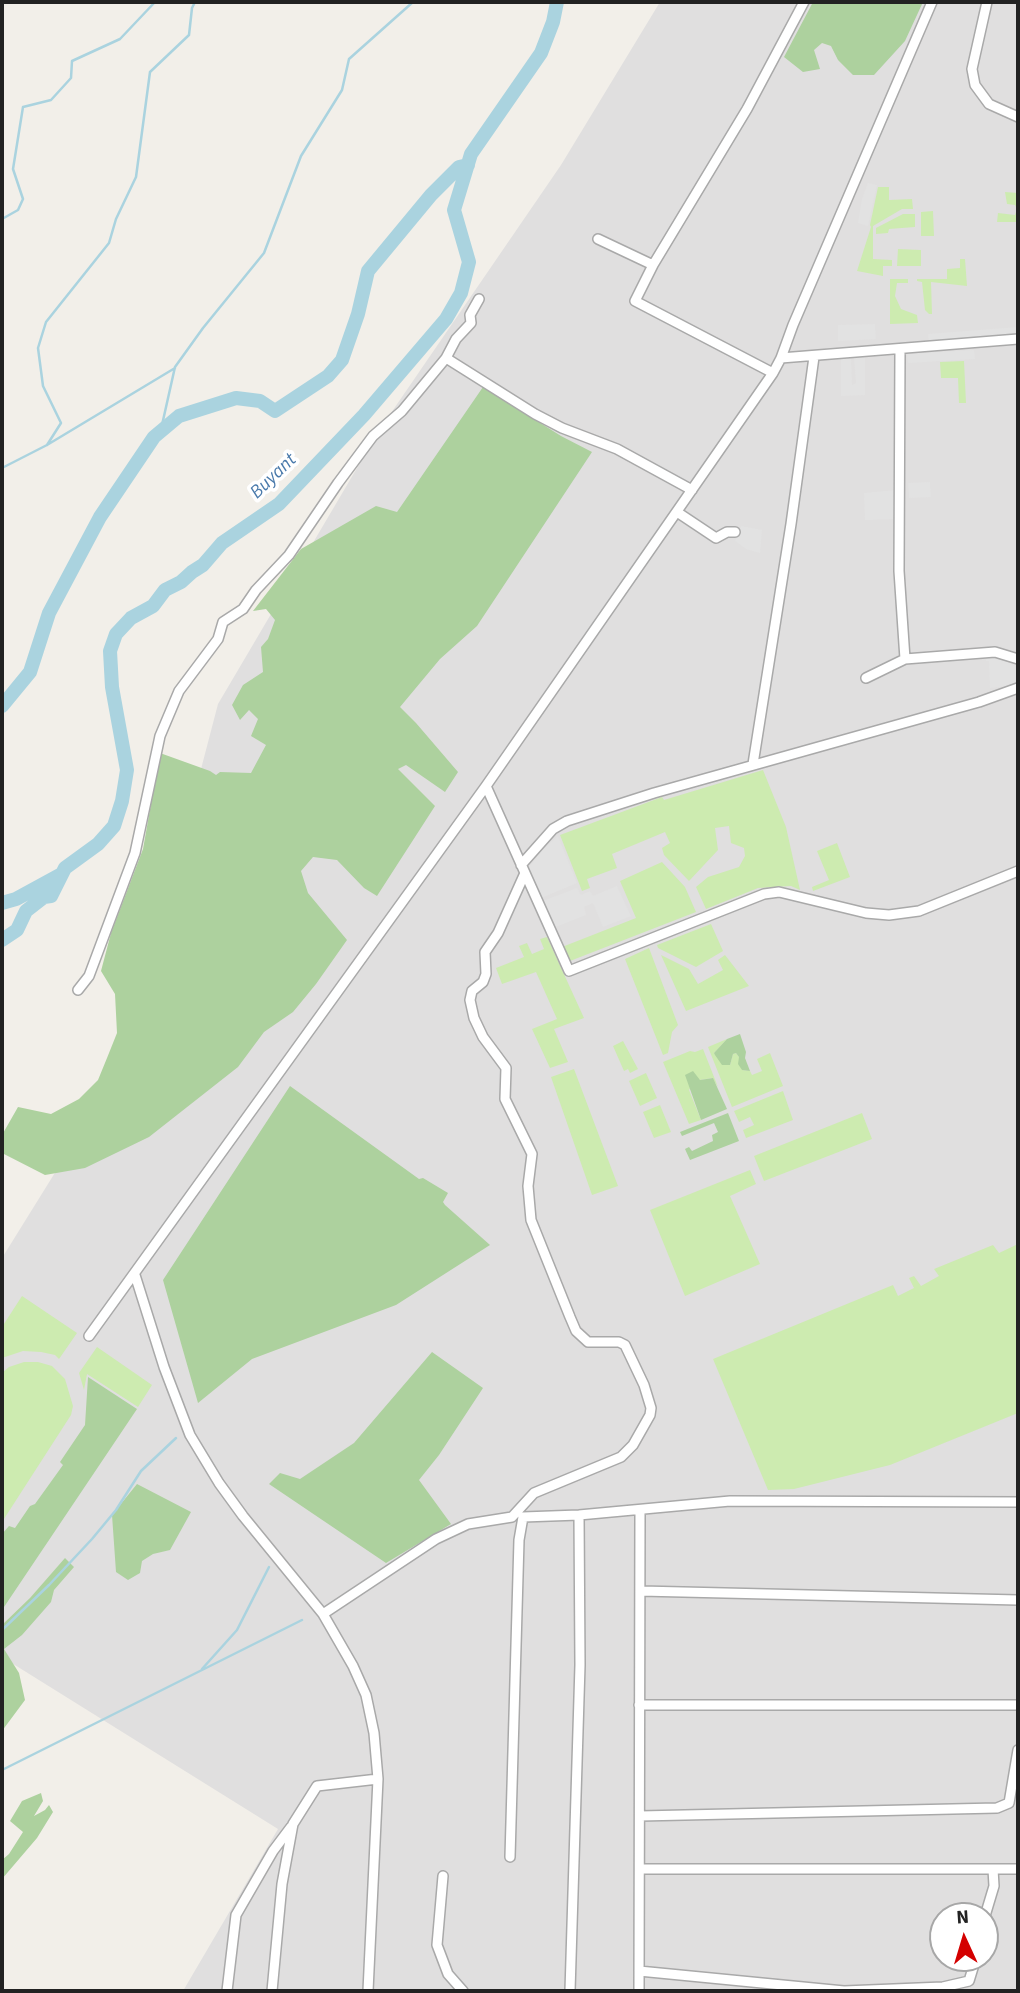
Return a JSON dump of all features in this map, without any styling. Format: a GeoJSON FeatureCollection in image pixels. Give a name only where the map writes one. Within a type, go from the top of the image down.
{"type":"FeatureCollection","features":[{"type":"Feature","properties":{"kind":"street"},"geometry":{"type":"LineString","coordinates":[[772,373],[635,302],[653,265],[747,109],[804,2]]}},
{"type":"Feature","properties":{"kind":"street"},"geometry":{"type":"LineString","coordinates":[[89,1336],[486,786],[772,373],[781,358],[932,2]]}},
{"type":"Feature","properties":{"kind":"street"},"geometry":{"type":"LineString","coordinates":[[987,2],[972,69],[975,85],[989,104],[1018,117]]}},
{"type":"Feature","properties":{"kind":"street"},"geometry":{"type":"LineString","coordinates":[[598,239],[653,265]]}},
{"type":"Feature","properties":{"kind":"street"},"geometry":{"type":"LineString","coordinates":[[78,990],[89,976],[135,853],[160,736],[179,691],[218,639],[223,622],[243,609],[256,590],[289,555],[373,436],[402,411],[446,358],[456,339],[471,323],[470,315],[479,299]]}},
{"type":"Feature","properties":{"kind":"street"},"geometry":{"type":"LineString","coordinates":[[781,358],[1018,339]]}},
{"type":"Feature","properties":{"kind":"street"},"geometry":{"type":"LineString","coordinates":[[900,349],[900,571],[905,659]]}},
{"type":"Feature","properties":{"kind":"street"},"geometry":{"type":"LineString","coordinates":[[753,764],[814,357]]}},
{"type":"Feature","properties":{"kind":"street"},"geometry":{"type":"LineString","coordinates":[[446,358],[535,414],[562,428],[617,449],[692,490]]}},
{"type":"Feature","properties":{"kind":"street"},"geometry":{"type":"LineString","coordinates":[[677,512],[716,538],[727,532],[735,533]]}},
{"type":"Feature","properties":{"kind":"street"},"geometry":{"type":"LineString","coordinates":[[866,678],[905,659],[995,652],[1018,659]]}},
{"type":"Feature","properties":{"kind":"street"},"geometry":{"type":"LineString","coordinates":[[510,1857],[519,1540],[517,1517],[534,1493],[621,1457],[633,1445],[645,1426],[651,1408],[644,1385],[625,1345],[619,1342],[588,1342],[576,1331],[531,1220],[528,1186],[532,1154],[505,1099],[506,1068],[483,1037],[474,1018],[472,991],[483,982],[486,974],[485,952],[498,933],[523,869],[552,829],[567,821],[753,764],[967,706],[1018,688]]}},
{"type":"Feature","properties":{"kind":"street"},"geometry":{"type":"LineString","coordinates":[[486,786],[569,971],[764,894],[779,892],[866,913],[890,915],[919,911],[1018,871]]}},
{"type":"Feature","properties":{"kind":"street"},"geometry":{"type":"LineString","coordinates":[[135,1275],[164,1367],[190,1435],[243,1516],[323,1614],[353,1666],[366,1695],[374,1733],[378,1779],[368,1991]]}},
{"type":"Feature","properties":{"kind":"street"},"geometry":{"type":"LineString","coordinates":[[323,1614],[436,1539],[468,1524],[517,1517],[579,1515],[743,1500],[1018,1502]]}},
{"type":"Feature","properties":{"kind":"street"},"geometry":{"type":"LineString","coordinates":[[639,1991],[640,1510]]}},
{"type":"Feature","properties":{"kind":"street"},"geometry":{"type":"LineString","coordinates":[[570,1991],[580,1665],[579,1515]]}},
{"type":"Feature","properties":{"kind":"street"},"geometry":{"type":"LineString","coordinates":[[641,1591],[1018,1600]]}},
{"type":"Feature","properties":{"kind":"street"},"geometry":{"type":"LineString","coordinates":[[639,1705],[1018,1705]]}},
{"type":"Feature","properties":{"kind":"street"},"geometry":{"type":"LineString","coordinates":[[640,1816],[997,1808],[1009,1803],[1018,1749]]}},
{"type":"Feature","properties":{"kind":"street"},"geometry":{"type":"LineString","coordinates":[[227,1991],[236,1915],[273,1851],[317,1786],[378,1779]]}},
{"type":"Feature","properties":{"kind":"street"},"geometry":{"type":"LineString","coordinates":[[272,1991],[282,1884],[293,1824]]}},
{"type":"Feature","properties":{"kind":"street"},"geometry":{"type":"LineString","coordinates":[[640,1869],[1018,1869]]}},
{"type":"Feature","properties":{"kind":"street"},"geometry":{"type":"LineString","coordinates":[[989,1902],[994,1886],[993,1869]]}},
{"type":"Feature","properties":{"kind":"street"},"geometry":{"type":"LineString","coordinates":[[443,1875],[437,1945],[448,1974],[463,1991]]}},
{"type":"Feature","properties":{"kind":"street"},"geometry":{"type":"LineString","coordinates":[[639,1971],[844,1991],[943,1987],[963,1983],[972,1977],[973,1972]]}},
{"type":"Feature","properties":{"kind":"shaded area"},"geometry":{"type":"Polygon","coordinates":[[[660,2],[1018,2],[1018,1991],[183,1991],[278,1829],[2,1657],[2,1258],[125,1060],[218,704],[380,429],[561,165],[660,2]]]}},
{"type":"Feature","properties":{"kind":"shaded area"},"geometry":{"type":"Polygon","coordinates":[[[868,183],[877,185],[868,226],[858,223],[868,183]]]}},
{"type":"Feature","properties":{"kind":"shaded area"},"geometry":{"type":"Polygon","coordinates":[[[875,324],[876,339],[838,341],[838,325],[875,324]]]}},
{"type":"Feature","properties":{"kind":"shaded area"},"geometry":{"type":"Polygon","coordinates":[[[1018,327],[1018,335],[929,342],[928,334],[1018,327]]]}},
{"type":"Feature","properties":{"kind":"shaded area"},"geometry":{"type":"Polygon","coordinates":[[[974,350],[975,359],[908,363],[907,354],[974,350]]]}},
{"type":"Feature","properties":{"kind":"shaded area"},"geometry":{"type":"Polygon","coordinates":[[[865,357],[865,395],[841,396],[841,359],[851,358],[852,385],[856,383],[854,358],[865,357]]]}},
{"type":"Feature","properties":{"kind":"shaded area"},"geometry":{"type":"Polygon","coordinates":[[[930,482],[931,497],[909,498],[908,483],[930,482]]]}},
{"type":"Feature","properties":{"kind":"shaded area"},"geometry":{"type":"Polygon","coordinates":[[[896,490],[897,519],[865,520],[864,493],[896,490]]]}},
{"type":"Feature","properties":{"kind":"shaded area"},"geometry":{"type":"Polygon","coordinates":[[[741,526],[762,530],[760,553],[746,549],[735,541],[741,526]]]}},
{"type":"Feature","properties":{"kind":"shaded area"},"geometry":{"type":"Polygon","coordinates":[[[993,654],[1017,667],[1018,685],[990,688],[989,661],[986,661],[986,655],[993,654]]]}},
{"type":"Feature","properties":{"kind":"shaded area"},"geometry":{"type":"Polygon","coordinates":[[[558,836],[577,883],[541,898],[529,871],[530,866],[558,836]]]}},
{"type":"Feature","properties":{"kind":"shaded area"},"geometry":{"type":"Polygon","coordinates":[[[617,886],[631,916],[603,927],[593,903],[584,907],[586,915],[556,927],[543,901],[577,888],[581,895],[590,891],[593,896],[617,886]]]}},
{"type":"Feature","properties":{"kind":"green space"},"geometry":{"type":"Polygon","coordinates":[[[813,2],[923,2],[905,41],[874,75],[853,75],[838,60],[831,46],[822,43],[814,50],[820,69],[803,72],[784,57],[813,2]]]}},
{"type":"Feature","properties":{"kind":"green space"},"geometry":{"type":"Polygon","coordinates":[[[878,187],[889,187],[889,200],[912,199],[913,209],[902,209],[873,226],[873,259],[892,260],[892,266],[883,266],[883,276],[857,271],[871,227],[878,187]]]}},
{"type":"Feature","properties":{"kind":"green space"},"geometry":{"type":"Polygon","coordinates":[[[1005,192],[1018,193],[1017,222],[997,222],[998,213],[1015,215],[1017,209],[1015,205],[1007,204],[1005,192]]]}},
{"type":"Feature","properties":{"kind":"green space"},"geometry":{"type":"Polygon","coordinates":[[[933,211],[934,236],[921,236],[921,212],[933,211]]]}},
{"type":"Feature","properties":{"kind":"green space"},"geometry":{"type":"Polygon","coordinates":[[[903,214],[915,214],[915,227],[889,229],[888,233],[876,234],[876,228],[903,214]]]}},
{"type":"Feature","properties":{"kind":"green space"},"geometry":{"type":"Polygon","coordinates":[[[898,249],[921,250],[921,266],[897,266],[898,249]]]}},
{"type":"Feature","properties":{"kind":"green space"},"geometry":{"type":"Polygon","coordinates":[[[960,259],[965,259],[967,286],[931,282],[932,314],[929,314],[925,310],[922,282],[917,279],[947,279],[947,269],[960,268],[960,259]]]}},
{"type":"Feature","properties":{"kind":"green space"},"geometry":{"type":"Polygon","coordinates":[[[890,279],[908,279],[908,283],[897,283],[895,296],[901,309],[917,315],[918,323],[890,324],[890,279]]]}},
{"type":"Feature","properties":{"kind":"green space"},"geometry":{"type":"Polygon","coordinates":[[[964,361],[966,403],[959,403],[958,378],[941,378],[940,362],[964,361]]]}},
{"type":"Feature","properties":{"kind":"green space"},"geometry":{"type":"Polygon","coordinates":[[[483,387],[561,436],[592,452],[477,626],[440,659],[400,707],[458,772],[445,792],[406,765],[398,769],[435,806],[377,896],[364,888],[337,860],[313,857],[301,871],[308,893],[347,940],[293,1012],[264,1032],[238,1067],[149,1137],[85,1168],[45,1175],[2,1153],[2,1135],[18,1107],[51,1114],[79,1099],[98,1080],[117,1033],[115,994],[101,971],[111,933],[143,849],[160,753],[216,775],[220,772],[251,773],[266,745],[251,736],[258,719],[249,710],[240,720],[232,705],[243,685],[263,672],[261,647],[268,639],[275,620],[266,609],[253,611],[301,549],[376,506],[397,512],[483,387]]]}},
{"type":"Feature","properties":{"kind":"green space"},"geometry":{"type":"Polygon","coordinates":[[[763,770],[786,827],[800,890],[791,886],[758,888],[706,909],[696,887],[708,877],[739,867],[745,856],[744,848],[731,843],[729,826],[715,828],[718,850],[689,881],[664,855],[662,848],[670,843],[665,832],[612,854],[617,868],[587,879],[590,888],[582,891],[560,835],[662,797],[664,800],[763,770]]]}},
{"type":"Feature","properties":{"kind":"green space"},"geometry":{"type":"Polygon","coordinates":[[[837,843],[850,877],[813,891],[812,887],[829,880],[817,851],[837,843]]]}},
{"type":"Feature","properties":{"kind":"green space"},"geometry":{"type":"Polygon","coordinates":[[[662,862],[685,887],[696,912],[570,961],[567,959],[562,947],[636,918],[620,881],[662,862]]]}},
{"type":"Feature","properties":{"kind":"green space"},"geometry":{"type":"Polygon","coordinates":[[[711,924],[723,951],[696,967],[658,948],[657,945],[711,924]]]}},
{"type":"Feature","properties":{"kind":"green space"},"geometry":{"type":"Polygon","coordinates":[[[547,937],[584,1018],[554,1029],[568,1062],[550,1068],[532,1029],[557,1019],[536,972],[502,984],[496,968],[524,957],[519,946],[527,943],[532,954],[544,949],[540,939],[547,937]]]}},
{"type":"Feature","properties":{"kind":"green space"},"geometry":{"type":"Polygon","coordinates":[[[649,948],[678,1025],[672,1032],[668,1053],[663,1055],[625,959],[649,948]]]}},
{"type":"Feature","properties":{"kind":"green space"},"geometry":{"type":"Polygon","coordinates":[[[661,955],[689,969],[698,984],[723,970],[718,960],[725,955],[749,986],[686,1011],[661,955]]]}},
{"type":"Feature","properties":{"kind":"green space"},"geometry":{"type":"Polygon","coordinates":[[[740,1034],[750,1071],[742,1070],[736,1053],[733,1054],[730,1065],[722,1065],[714,1053],[727,1039],[740,1034]]]}},
{"type":"Feature","properties":{"kind":"green space"},"geometry":{"type":"Polygon","coordinates":[[[727,1039],[714,1053],[730,1065],[733,1054],[736,1053],[742,1070],[750,1071],[752,1075],[762,1071],[757,1059],[770,1053],[783,1086],[732,1107],[708,1047],[727,1039]]]}},
{"type":"Feature","properties":{"kind":"green space"},"geometry":{"type":"Polygon","coordinates":[[[623,1041],[638,1069],[630,1073],[628,1069],[624,1071],[613,1046],[623,1041]]]}},
{"type":"Feature","properties":{"kind":"green space"},"geometry":{"type":"Polygon","coordinates":[[[703,1049],[718,1087],[712,1078],[697,1078],[689,1090],[701,1120],[689,1124],[663,1062],[690,1051],[703,1049]]]}},
{"type":"Feature","properties":{"kind":"green space"},"geometry":{"type":"Polygon","coordinates":[[[574,1069],[618,1186],[592,1195],[551,1077],[574,1069]]]}},
{"type":"Feature","properties":{"kind":"green space"},"geometry":{"type":"Polygon","coordinates":[[[693,1071],[700,1080],[713,1078],[727,1109],[701,1120],[685,1075],[693,1071]]]}},
{"type":"Feature","properties":{"kind":"green space"},"geometry":{"type":"Polygon","coordinates":[[[646,1073],[657,1098],[640,1106],[629,1081],[646,1073]]]}},
{"type":"Feature","properties":{"kind":"green space"},"geometry":{"type":"Polygon","coordinates":[[[290,1086],[419,1179],[423,1178],[448,1193],[443,1202],[445,1205],[490,1245],[396,1305],[252,1359],[198,1403],[163,1280],[290,1086]]]}},
{"type":"Feature","properties":{"kind":"green space"},"geometry":{"type":"Polygon","coordinates":[[[783,1091],[793,1120],[746,1138],[743,1130],[754,1125],[750,1117],[739,1122],[734,1111],[783,1091]]]}},
{"type":"Feature","properties":{"kind":"green space"},"geometry":{"type":"Polygon","coordinates":[[[660,1105],[671,1132],[654,1138],[643,1112],[660,1105]]]}},
{"type":"Feature","properties":{"kind":"green space"},"geometry":{"type":"Polygon","coordinates":[[[728,1113],[739,1141],[690,1160],[685,1149],[689,1147],[692,1151],[713,1141],[712,1135],[718,1132],[714,1123],[682,1136],[680,1132],[728,1113]]]}},
{"type":"Feature","properties":{"kind":"green space"},"geometry":{"type":"Polygon","coordinates":[[[862,1113],[872,1139],[764,1181],[754,1156],[862,1113]]]}},
{"type":"Feature","properties":{"kind":"green space"},"geometry":{"type":"Polygon","coordinates":[[[750,1170],[756,1184],[730,1196],[760,1264],[685,1296],[650,1210],[750,1170]]]}},
{"type":"Feature","properties":{"kind":"green space"},"geometry":{"type":"Polygon","coordinates":[[[1018,1244],[1018,1413],[890,1465],[794,1489],[768,1490],[713,1359],[893,1285],[898,1296],[914,1288],[909,1278],[914,1276],[921,1286],[939,1276],[934,1269],[993,1245],[999,1253],[1018,1244]]]}},
{"type":"Feature","properties":{"kind":"green space"},"geometry":{"type":"Polygon","coordinates":[[[22,1296],[77,1333],[59,1359],[55,1355],[23,1351],[2,1358],[2,1327],[22,1296]]]}},
{"type":"Feature","properties":{"kind":"green space"},"geometry":{"type":"Polygon","coordinates":[[[97,1347],[152,1385],[138,1407],[87,1374],[84,1390],[79,1373],[97,1347]]]}},
{"type":"Feature","properties":{"kind":"green space"},"geometry":{"type":"Polygon","coordinates":[[[432,1352],[483,1388],[439,1455],[419,1480],[451,1524],[386,1563],[269,1484],[280,1473],[300,1479],[354,1443],[432,1352]]]}},
{"type":"Feature","properties":{"kind":"green space"},"geometry":{"type":"Polygon","coordinates":[[[24,1362],[52,1366],[65,1379],[73,1406],[71,1415],[2,1522],[2,1373],[9,1367],[24,1362]]]}},
{"type":"Feature","properties":{"kind":"green space"},"geometry":{"type":"Polygon","coordinates":[[[88,1377],[137,1409],[2,1610],[2,1534],[9,1526],[15,1528],[30,1506],[35,1504],[63,1465],[60,1462],[85,1425],[88,1377]]]}},
{"type":"Feature","properties":{"kind":"green space"},"geometry":{"type":"Polygon","coordinates":[[[137,1484],[191,1512],[170,1550],[153,1554],[142,1561],[140,1573],[128,1580],[116,1572],[112,1515],[137,1484]]]}},
{"type":"Feature","properties":{"kind":"green space"},"geometry":{"type":"Polygon","coordinates":[[[65,1558],[74,1567],[54,1590],[51,1602],[22,1635],[4,1649],[19,1673],[25,1700],[2,1731],[2,1625],[65,1558]]]}},
{"type":"Feature","properties":{"kind":"green space"},"geometry":{"type":"Polygon","coordinates":[[[41,1793],[43,1801],[34,1816],[49,1805],[53,1812],[37,1838],[2,1879],[2,1860],[23,1832],[10,1821],[22,1801],[41,1793]]]}},
{"type":"Feature","properties":{"kind":"waterway"},"geometry":{"type":"LineString","coordinates":[[2,219],[18,210],[23,199],[13,169],[23,107],[51,100],[71,78],[72,61],[120,39],[155,2]]}},
{"type":"Feature","properties":{"kind":"waterway"},"geometry":{"type":"LineString","coordinates":[[47,445],[61,423],[43,386],[38,348],[46,322],[109,243],[116,219],[136,177],[150,72],[189,35],[195,2]]}},
{"type":"Feature","properties":{"kind":"waterway"},"geometry":{"type":"LineString","coordinates":[[154,437],[162,425],[175,367],[264,253],[301,156],[342,90],[349,59],[413,2]]}},
{"type":"Feature","properties":{"kind":"waterway","name":"Buyant"},"geometry":{"type":"LineString","coordinates":[[2,940],[17,930],[26,911],[44,897],[51,896],[65,868],[98,844],[114,826],[122,801],[127,770],[112,687],[110,651],[116,634],[131,618],[153,606],[165,590],[181,582],[203,565],[222,543],[279,504],[364,415],[446,319],[461,293],[469,262],[454,210],[471,154],[541,53],[553,22],[557,2]]}},
{"type":"Feature","properties":{"kind":"waterway"},"geometry":{"type":"LineString","coordinates":[[2,706],[30,672],[49,613],[100,517],[154,437],[179,416],[236,398],[260,401],[275,411],[328,376],[342,360],[358,314],[368,271],[431,195],[459,167],[468,165]]}},
{"type":"Feature","properties":{"kind":"waterway"},"geometry":{"type":"LineString","coordinates":[[2,468],[47,445],[175,368]]}},
{"type":"Feature","properties":{"kind":"waterway"},"geometry":{"type":"LineString","coordinates":[[2,903],[16,899],[60,875]]}},
{"type":"Feature","properties":{"kind":"waterway"},"geometry":{"type":"LineString","coordinates":[[2,1630],[92,1539],[116,1510],[141,1471],[176,1438]]}},
{"type":"Feature","properties":{"kind":"waterway"},"geometry":{"type":"LineString","coordinates":[[202,1669],[237,1630],[269,1567]]}},
{"type":"Feature","properties":{"kind":"waterway"},"geometry":{"type":"LineString","coordinates":[[2,1770],[302,1620]]}}]}
